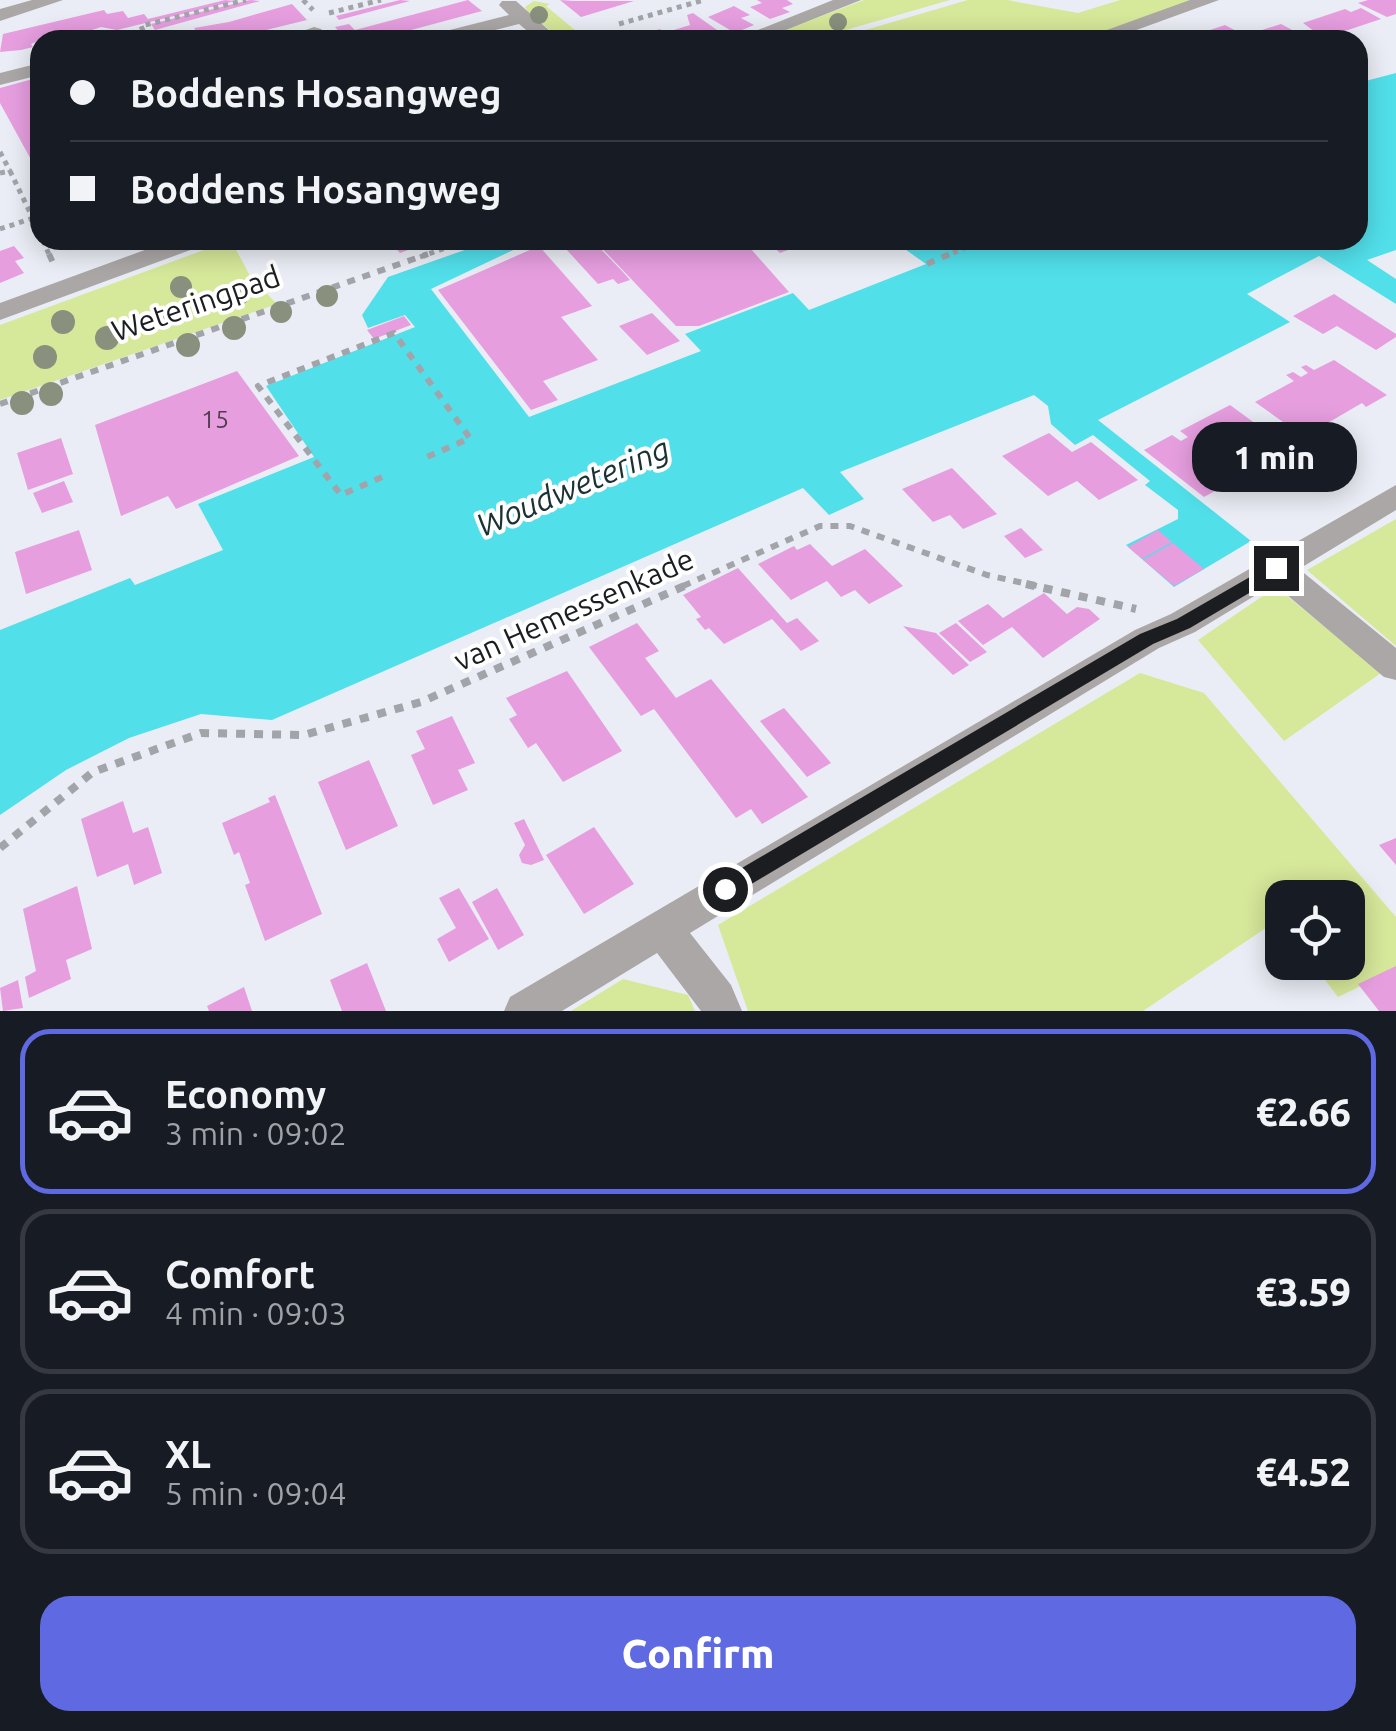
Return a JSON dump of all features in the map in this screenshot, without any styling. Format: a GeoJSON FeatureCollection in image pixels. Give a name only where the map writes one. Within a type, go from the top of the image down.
{"type":"FeatureCollection","features":[{"type":"Feature","properties":{"kind":"street"},"geometry":{"type":"LineString","coordinates":[[0,15],[52,0]]}},
{"type":"Feature","properties":{"kind":"street"},"geometry":{"type":"LineString","coordinates":[[771,30],[851,0]]}},
{"type":"Feature","properties":{"kind":"street"},"geometry":{"type":"LineString","coordinates":[[1119,30],[1209,0]]}},
{"type":"Feature","properties":{"kind":"street"},"geometry":{"type":"LineString","coordinates":[[455,30],[514,5],[540,30]]}},
{"type":"Feature","properties":{"kind":"street"},"geometry":{"type":"LineString","coordinates":[[0,79],[30,72]]}},
{"type":"Feature","properties":{"kind":"street"},"geometry":{"type":"LineString","coordinates":[[0,312],[168,250]]}},
{"type":"Feature","properties":{"kind":"street"},"geometry":{"type":"LineString","coordinates":[[524,1011],[1146,639],[1184,624],[1396,496]]}},
{"type":"Feature","properties":{"kind":"street"},"geometry":{"type":"LineString","coordinates":[[1276,568],[1396,666]]}},
{"type":"Feature","properties":{"kind":"street"},"geometry":{"type":"LineString","coordinates":[[660,927],[717,999],[722,1011]]}},
{"type":"Feature","properties":{"kind":"path"},"geometry":{"type":"LineString","coordinates":[[143,30],[141,26],[246,0]]}},
{"type":"Feature","properties":{"kind":"path"},"geometry":{"type":"LineString","coordinates":[[318,16],[381,0]]}},
{"type":"Feature","properties":{"kind":"path"},"geometry":{"type":"LineString","coordinates":[[677,0],[684,6]]}},
{"type":"Feature","properties":{"kind":"path"},"geometry":{"type":"LineString","coordinates":[[618,24],[704,0]]}},
{"type":"Feature","properties":{"kind":"path"},"geometry":{"type":"LineString","coordinates":[[0,152],[30,209]]}},
{"type":"Feature","properties":{"kind":"path"},"geometry":{"type":"LineString","coordinates":[[0,174],[10,171]]}},
{"type":"Feature","properties":{"kind":"path"},"geometry":{"type":"LineString","coordinates":[[0,230],[30,219]]}},
{"type":"Feature","properties":{"kind":"path","name":"Weteringpad"},"geometry":{"type":"LineString","coordinates":[[0,404],[439,250]]}},
{"type":"Feature","properties":{"kind":"path"},"geometry":{"type":"LineString","coordinates":[[927,264],[959,250]]}},
{"type":"Feature","properties":{"kind":"path"},"geometry":{"type":"LineString","coordinates":[[382,477],[342,494],[258,386],[394,333],[470,438],[427,457]]}},
{"type":"Feature","properties":{"kind":"path","name":"van Hemessenkade"},"geometry":{"type":"LineString","coordinates":[[0,848],[93,772],[201,733],[304,735],[421,702],[820,526],[850,526],[988,575],[1184,624]]}},
{"type":"Feature","properties":{"kind":"green space"},"geometry":{"type":"Polygon","coordinates":[[[864,0],[950,0],[846,30],[784,30],[864,0]]]}},
{"type":"Feature","properties":{"kind":"green space"},"geometry":{"type":"Polygon","coordinates":[[[968,0],[1007,0],[1078,13],[1120,0],[1197,0],[1108,30],[865,30],[968,0]]]}},
{"type":"Feature","properties":{"kind":"green space"},"geometry":{"type":"Polygon","coordinates":[[[534,1],[550,4],[546,6],[575,30],[550,30],[525,7],[534,1]]]}},
{"type":"Feature","properties":{"kind":"green space"},"geometry":{"type":"Polygon","coordinates":[[[204,250],[236,250],[250,276],[277,304],[0,400],[0,325],[204,250]]]}},
{"type":"Feature","properties":{"kind":"green space"},"geometry":{"type":"Polygon","coordinates":[[[1396,519],[1396,646],[1307,570],[1396,519]]]}},
{"type":"Feature","properties":{"kind":"green space"},"geometry":{"type":"Polygon","coordinates":[[[1276,587],[1381,673],[1284,741],[1198,640],[1276,587]]]}},
{"type":"Feature","properties":{"kind":"green space"},"geometry":{"type":"Polygon","coordinates":[[[1140,673],[1204,693],[1364,880],[1265,880],[1265,928],[1143,1011],[748,1011],[718,925],[1140,673]]]}},
{"type":"Feature","properties":{"kind":"green space"},"geometry":{"type":"Polygon","coordinates":[[[1365,881],[1396,917],[1396,969],[1338,997],[1325,980],[1365,980],[1365,881]]]}},
{"type":"Feature","properties":{"kind":"green space"},"geometry":{"type":"Polygon","coordinates":[[[623,979],[688,995],[695,1011],[571,1011],[623,979]]]}},
{"type":"Feature","properties":{"kind":"water","name":"Woudwetering"},"geometry":{"type":"Polygon","coordinates":[[[1396,73],[1396,250],[1367,260],[1396,279],[1396,304],[1319,256],[1247,294],[1290,322],[1098,420],[1251,541],[1174,587],[1126,545],[1178,519],[1178,510],[1145,485],[1150,481],[1093,435],[1075,445],[1051,424],[1048,406],[1034,395],[840,472],[864,499],[829,515],[803,488],[272,720],[201,714],[129,738],[66,770],[0,815],[0,630],[130,578],[135,585],[223,550],[198,504],[314,457],[266,386],[415,327],[405,315],[368,328],[362,315],[388,277],[465,250],[513,250],[431,289],[529,417],[701,351],[685,334],[793,293],[809,310],[926,264],[906,250],[1368,250],[1368,80],[1396,73]]]}},
{"type":"Feature","properties":{"kind":"building"},"geometry":{"type":"Polygon","coordinates":[[[225,0],[235,1],[117,30],[30,30],[30,48],[0,52],[3,34],[104,10],[107,14],[123,11],[128,18],[144,14],[148,19],[225,0]]]}},
{"type":"Feature","properties":{"kind":"building"},"geometry":{"type":"Polygon","coordinates":[[[250,0],[260,1],[155,30],[151,24],[250,0]]]}},
{"type":"Feature","properties":{"kind":"building"},"geometry":{"type":"Polygon","coordinates":[[[468,0],[482,11],[411,30],[355,30],[468,0]]]}},
{"type":"Feature","properties":{"kind":"building"},"geometry":{"type":"Polygon","coordinates":[[[560,0],[573,1],[634,1],[581,17],[560,0]]]}},
{"type":"Feature","properties":{"kind":"building"},"geometry":{"type":"Polygon","coordinates":[[[757,0],[787,0],[793,4],[782,8],[790,12],[770,19],[750,7],[762,3],[757,0]]]}},
{"type":"Feature","properties":{"kind":"building"},"geometry":{"type":"Polygon","coordinates":[[[1396,0],[1396,14],[1387,17],[1358,3],[1396,0]]]}},
{"type":"Feature","properties":{"kind":"building"},"geometry":{"type":"Polygon","coordinates":[[[410,1],[339,20],[336,16],[410,1]]]}},
{"type":"Feature","properties":{"kind":"building"},"geometry":{"type":"Polygon","coordinates":[[[292,4],[307,20],[266,30],[194,28],[292,4]]]}},
{"type":"Feature","properties":{"kind":"building"},"geometry":{"type":"Polygon","coordinates":[[[734,6],[750,15],[741,18],[754,25],[730,30],[708,17],[734,6]]]}},
{"type":"Feature","properties":{"kind":"building"},"geometry":{"type":"Polygon","coordinates":[[[1361,8],[1381,19],[1348,30],[1312,30],[1303,23],[1345,9],[1351,12],[1361,8]]]}},
{"type":"Feature","properties":{"kind":"building"},"geometry":{"type":"Polygon","coordinates":[[[693,13],[717,30],[674,30],[690,25],[687,15],[693,13]]]}},
{"type":"Feature","properties":{"kind":"building"},"geometry":{"type":"Polygon","coordinates":[[[349,24],[355,30],[335,27],[349,24]]]}},
{"type":"Feature","properties":{"kind":"building"},"geometry":{"type":"Polygon","coordinates":[[[1281,24],[1292,30],[1262,30],[1281,24]]]}},
{"type":"Feature","properties":{"kind":"building"},"geometry":{"type":"Polygon","coordinates":[[[30,80],[30,158],[0,103],[0,88],[30,80]]]}},
{"type":"Feature","properties":{"kind":"building"},"geometry":{"type":"Polygon","coordinates":[[[14,246],[24,258],[15,261],[24,273],[0,283],[0,251],[14,246]]]}},
{"type":"Feature","properties":{"kind":"building"},"geometry":{"type":"Polygon","coordinates":[[[530,250],[543,250],[592,306],[561,317],[598,360],[543,381],[558,400],[531,410],[438,290],[530,250]]]}},
{"type":"Feature","properties":{"kind":"building"},"geometry":{"type":"Polygon","coordinates":[[[567,250],[602,250],[630,280],[618,284],[613,279],[598,284],[567,250]]]}},
{"type":"Feature","properties":{"kind":"building"},"geometry":{"type":"Polygon","coordinates":[[[604,250],[752,250],[789,292],[699,326],[676,326],[604,250]]]}},
{"type":"Feature","properties":{"kind":"building"},"geometry":{"type":"Polygon","coordinates":[[[1334,294],[1396,337],[1376,350],[1337,326],[1323,334],[1293,316],[1334,294]]]}},
{"type":"Feature","properties":{"kind":"building"},"geometry":{"type":"Polygon","coordinates":[[[652,313],[680,341],[647,355],[619,326],[652,313]]]}},
{"type":"Feature","properties":{"kind":"building"},"geometry":{"type":"Polygon","coordinates":[[[404,316],[411,325],[374,339],[367,330],[404,316]]]}},
{"type":"Feature","properties":{"kind":"building"},"geometry":{"type":"Polygon","coordinates":[[[1334,360],[1387,395],[1366,407],[1362,403],[1307,439],[1255,402],[1294,381],[1286,375],[1293,372],[1301,377],[1308,373],[1301,367],[1306,365],[1314,370],[1334,360]]]}},
{"type":"Feature","properties":{"kind":"building"},"geometry":{"type":"Polygon","coordinates":[[[237,371],[299,456],[176,509],[168,496],[121,516],[95,425],[237,371]]]}},
{"type":"Feature","properties":{"kind":"building"},"geometry":{"type":"Polygon","coordinates":[[[1230,405],[1290,449],[1275,457],[1271,454],[1204,497],[1144,450],[1172,435],[1181,441],[1188,437],[1180,431],[1230,405]]]}},
{"type":"Feature","properties":{"kind":"building"},"geometry":{"type":"Polygon","coordinates":[[[1049,433],[1072,452],[1091,442],[1138,480],[1099,500],[1077,481],[1048,496],[1002,456],[1049,433]]]}},
{"type":"Feature","properties":{"kind":"building"},"geometry":{"type":"Polygon","coordinates":[[[61,438],[73,474],[28,490],[17,453],[61,438]]]}},
{"type":"Feature","properties":{"kind":"building"},"geometry":{"type":"Polygon","coordinates":[[[952,468],[997,514],[963,529],[950,515],[933,522],[902,489],[952,468]]]}},
{"type":"Feature","properties":{"kind":"building"},"geometry":{"type":"Polygon","coordinates":[[[64,481],[73,502],[42,513],[33,493],[64,481]]]}},
{"type":"Feature","properties":{"kind":"building"},"geometry":{"type":"Polygon","coordinates":[[[1021,528],[1043,550],[1025,558],[1004,536],[1021,528]]]}},
{"type":"Feature","properties":{"kind":"building"},"geometry":{"type":"Polygon","coordinates":[[[79,530],[92,570],[26,594],[15,552],[79,530]]]}},
{"type":"Feature","properties":{"kind":"building"},"geometry":{"type":"Polygon","coordinates":[[[1158,530],[1172,542],[1142,559],[1128,547],[1158,530]]]}},
{"type":"Feature","properties":{"kind":"building"},"geometry":{"type":"Polygon","coordinates":[[[1173,543],[1204,569],[1174,586],[1143,560],[1173,543]]]}},
{"type":"Feature","properties":{"kind":"building"},"geometry":{"type":"Polygon","coordinates":[[[810,544],[832,566],[865,549],[903,586],[869,604],[855,590],[841,597],[827,581],[791,600],[758,564],[794,546],[797,550],[810,544]]]}},
{"type":"Feature","properties":{"kind":"building"},"geometry":{"type":"Polygon","coordinates":[[[738,568],[787,623],[797,618],[819,641],[801,651],[772,619],[724,644],[709,628],[705,630],[696,619],[701,617],[683,595],[738,568]]]}},
{"type":"Feature","properties":{"kind":"building"},"geometry":{"type":"Polygon","coordinates":[[[1044,593],[1067,614],[1077,607],[1089,609],[1100,619],[1043,658],[1012,627],[983,645],[958,621],[988,604],[1003,618],[1044,593]]]}},
{"type":"Feature","properties":{"kind":"building"},"geometry":{"type":"Polygon","coordinates":[[[637,623],[659,651],[645,658],[676,698],[711,679],[808,797],[762,824],[751,809],[736,818],[654,709],[641,716],[589,647],[637,623]]]}},
{"type":"Feature","properties":{"kind":"building"},"geometry":{"type":"Polygon","coordinates":[[[956,623],[987,652],[970,662],[939,633],[956,623]]]}},
{"type":"Feature","properties":{"kind":"building"},"geometry":{"type":"Polygon","coordinates":[[[903,626],[936,633],[969,665],[953,675],[903,626]]]}},
{"type":"Feature","properties":{"kind":"building"},"geometry":{"type":"Polygon","coordinates":[[[567,671],[622,751],[563,782],[536,743],[528,748],[509,719],[517,715],[506,698],[567,671]]]}},
{"type":"Feature","properties":{"kind":"building"},"geometry":{"type":"Polygon","coordinates":[[[784,708],[831,763],[807,777],[760,721],[784,708]]]}},
{"type":"Feature","properties":{"kind":"building"},"geometry":{"type":"Polygon","coordinates":[[[452,716],[475,763],[458,770],[468,790],[433,805],[411,755],[425,749],[416,731],[452,716]]]}},
{"type":"Feature","properties":{"kind":"building"},"geometry":{"type":"Polygon","coordinates":[[[369,760],[398,826],[346,850],[318,782],[369,760]]]}},
{"type":"Feature","properties":{"kind":"building"},"geometry":{"type":"Polygon","coordinates":[[[275,795],[322,914],[265,941],[245,885],[250,883],[239,852],[234,855],[222,823],[270,802],[268,798],[275,795]]]}},
{"type":"Feature","properties":{"kind":"building"},"geometry":{"type":"Polygon","coordinates":[[[123,801],[133,833],[148,827],[162,873],[134,885],[128,864],[97,877],[81,819],[123,801]]]}},
{"type":"Feature","properties":{"kind":"building"},"geometry":{"type":"Polygon","coordinates":[[[524,819],[544,860],[531,865],[522,863],[519,855],[525,845],[514,823],[524,819]]]}},
{"type":"Feature","properties":{"kind":"building"},"geometry":{"type":"Polygon","coordinates":[[[594,827],[634,884],[584,914],[546,855],[594,827]]]}},
{"type":"Feature","properties":{"kind":"building"},"geometry":{"type":"Polygon","coordinates":[[[1396,838],[1396,865],[1379,845],[1396,838]]]}},
{"type":"Feature","properties":{"kind":"building"},"geometry":{"type":"Polygon","coordinates":[[[77,886],[92,949],[66,960],[71,979],[29,998],[25,977],[36,971],[23,909],[77,886]]]}},
{"type":"Feature","properties":{"kind":"building"},"geometry":{"type":"Polygon","coordinates":[[[459,888],[489,939],[449,962],[437,939],[456,928],[439,898],[459,888]]]}},
{"type":"Feature","properties":{"kind":"building"},"geometry":{"type":"Polygon","coordinates":[[[497,888],[524,935],[498,950],[472,902],[497,888]]]}},
{"type":"Feature","properties":{"kind":"building"},"geometry":{"type":"Polygon","coordinates":[[[367,963],[386,1011],[342,1011],[330,980],[367,963]]]}},
{"type":"Feature","properties":{"kind":"building"},"geometry":{"type":"Polygon","coordinates":[[[1396,966],[1396,1011],[1379,1011],[1358,984],[1396,966]]]}},
{"type":"Feature","properties":{"kind":"building"},"geometry":{"type":"Polygon","coordinates":[[[18,980],[23,1008],[3,1011],[0,988],[18,980]]]}},
{"type":"Feature","properties":{"kind":"building"},"geometry":{"type":"Polygon","coordinates":[[[244,987],[252,1011],[209,1011],[207,1006],[244,987]]]}},
{"type":"Feature","properties":{"kind":"route"},"geometry":{"type":"LineString","coordinates":[[725,889],[1146,639],[1184,624],[1276,568]]}}]}
